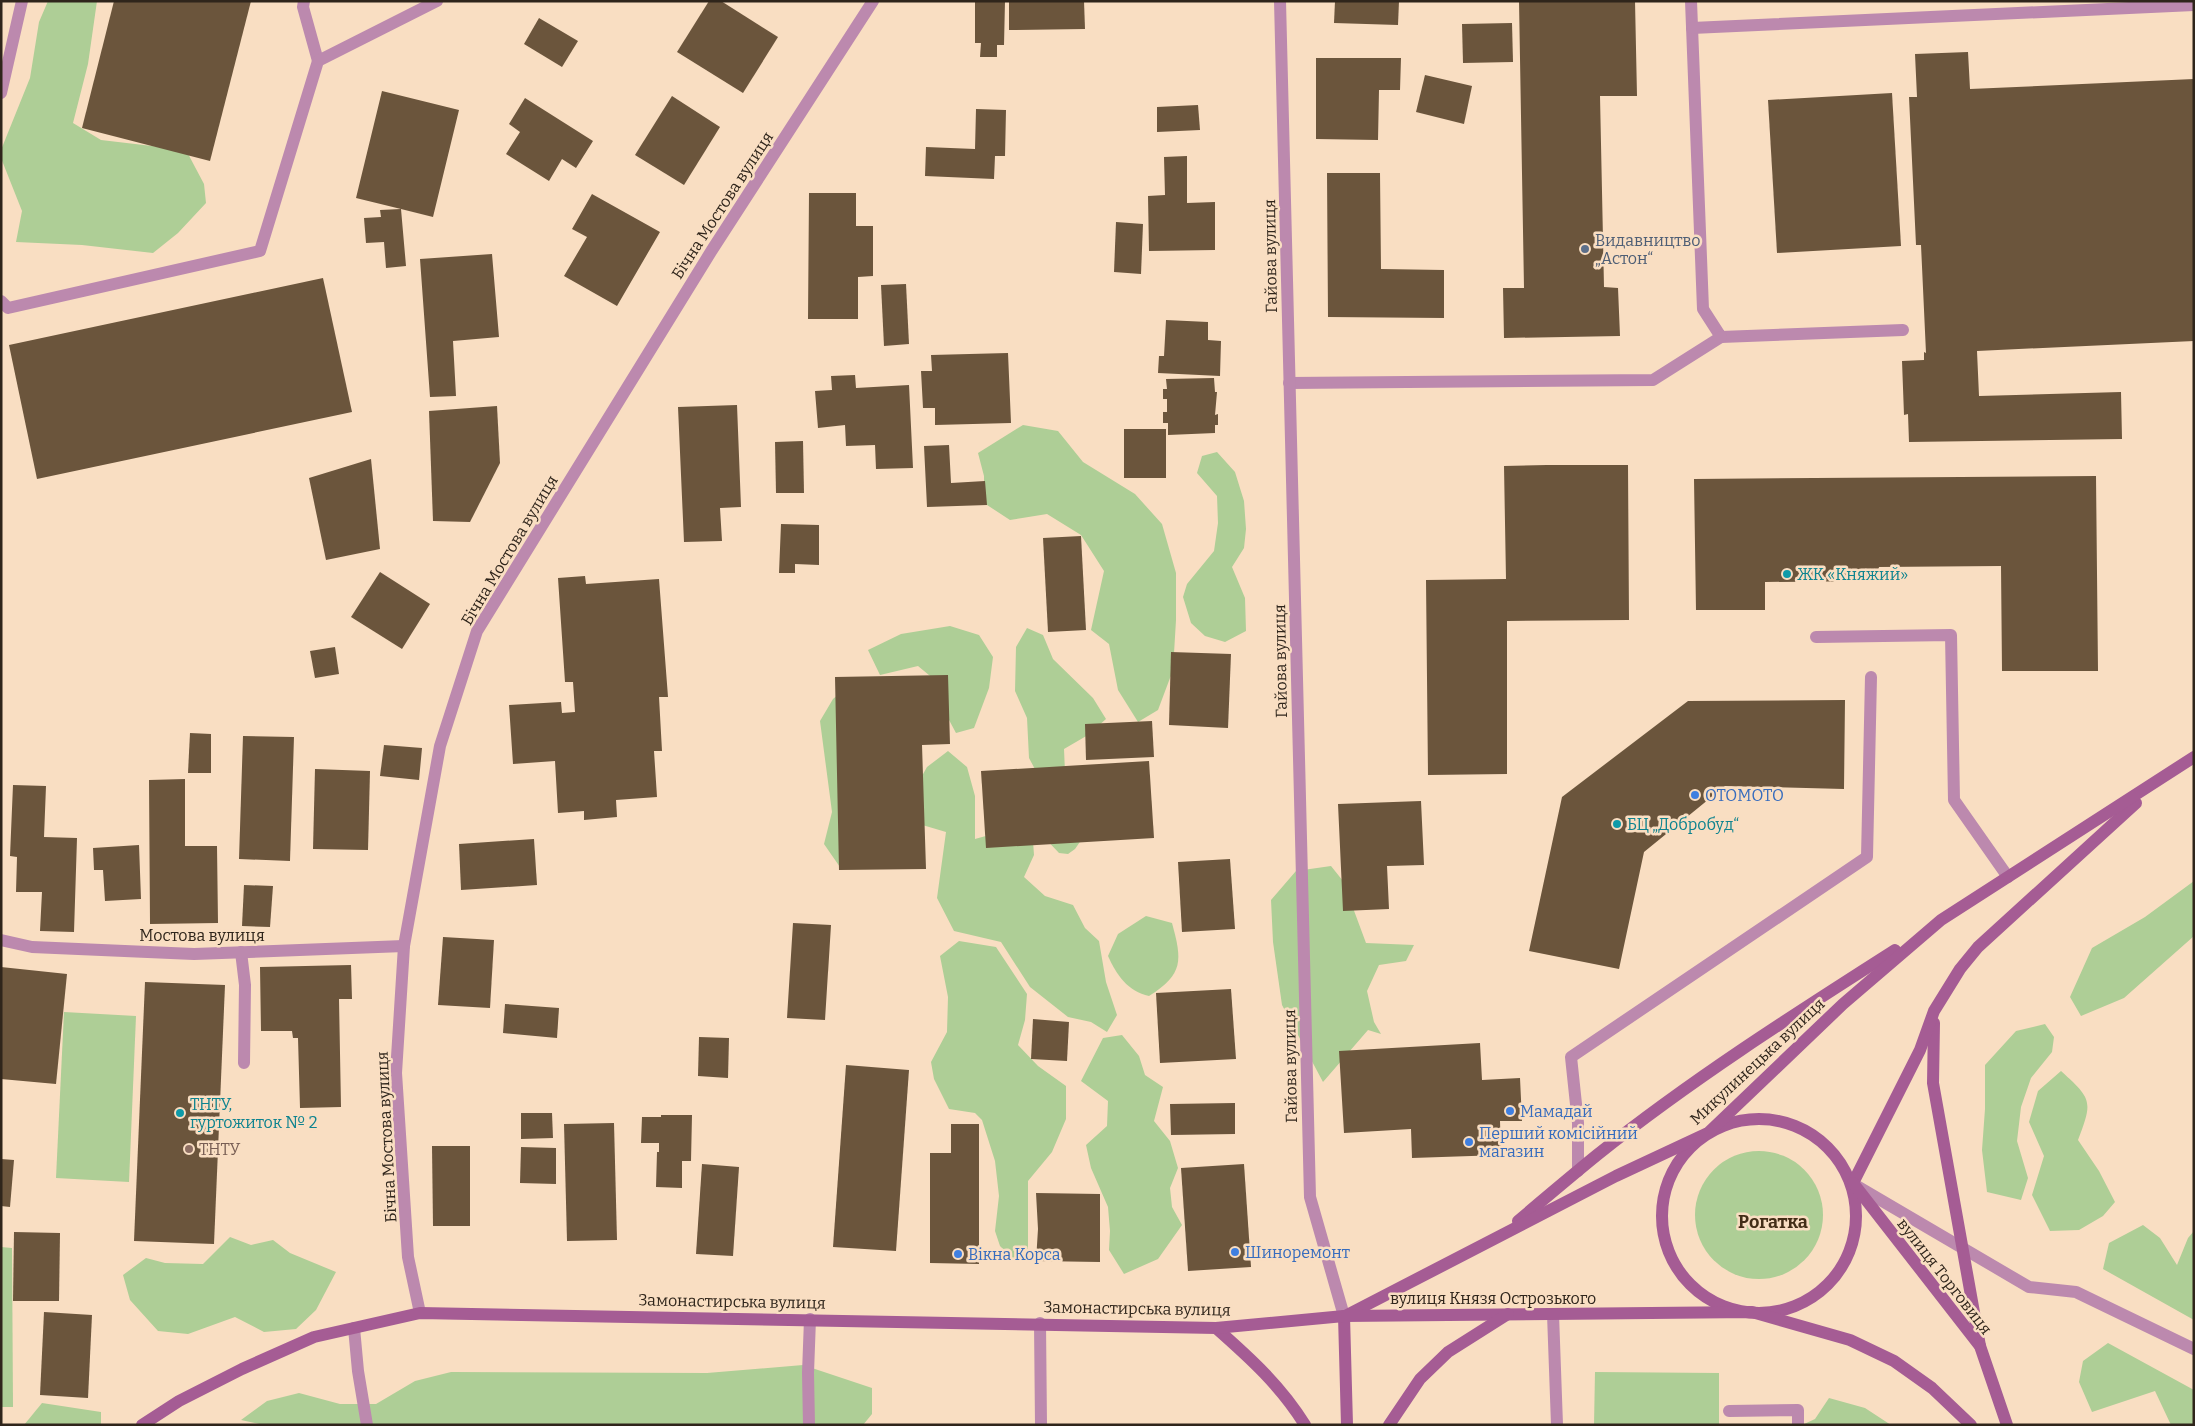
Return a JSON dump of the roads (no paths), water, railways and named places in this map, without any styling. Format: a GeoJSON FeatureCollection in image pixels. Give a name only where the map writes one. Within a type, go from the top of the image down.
{"type":"FeatureCollection","features":[{"type":"Feature","properties":{"kind":"main road","name":"Микулинецька вулиця"},"geometry":{"type":"LineString","coordinates":[[1344,1316],[1616,1176],[1708,1133],[1843,1004],[1941,920],[2194,757]]}},
{"type":"Feature","properties":{"kind":"main road","name":"Микулинецька вулиця"},"geometry":{"type":"LineString","coordinates":[[1852,1183],[1920,1050],[1934,1011],[1960,969],[1978,947],[2161,780]]}},
{"type":"Feature","properties":{"kind":"main road"},"geometry":{"type":"LineString","coordinates":[[1499,1237],[1578,1171],[1695,1082],[1797,1013],[1941,920]]}},
{"type":"Feature","properties":{"kind":"main road"},"geometry":{"type":"LineString","coordinates":[[1934,1011],[1933,1083],[1980,1346]]}},
{"type":"Feature","properties":{"kind":"main road","name":"вулиця Торговиця"},"geometry":{"type":"LineString","coordinates":[[1708,1133],[1722,1126],[1751,1119],[1781,1121],[1796,1126],[1822,1142],[1980,1346],[2007,1425]]}},
{"type":"Feature","properties":{"kind":"main road"},"geometry":{"type":"LineString","coordinates":[[1708,1133],[1685,1153],[1669,1179],[1662,1208],[1665,1239],[1676,1267],[1696,1290],[1722,1306],[1752,1312],[1850,1340],[1894,1361],[1932,1388],[1971,1425]]}},
{"type":"Feature","properties":{"kind":"main road"},"geometry":{"type":"LineString","coordinates":[[1752,1312],[1782,1310],[1796,1305],[1810,1299],[1833,1279],[1849,1253],[1853,1238],[1856,1208],[1852,1183]]}},
{"type":"Feature","properties":{"kind":"main road","name":"вулиця Князя Острозького"},"geometry":{"type":"LineString","coordinates":[[1344,1316],[1752,1312]]}},
{"type":"Feature","properties":{"kind":"main road","name":"Замонастирська вулиця"},"geometry":{"type":"LineString","coordinates":[[142,1425],[179,1401],[242,1368],[314,1337],[420,1313],[1040,1323],[1216,1328],[1344,1316]]}},
{"type":"Feature","properties":{"kind":"main road"},"geometry":{"type":"LineString","coordinates":[[1389,1425],[1420,1379],[1448,1352],[1508,1314]]}},
{"type":"Feature","properties":{"kind":"main road"},"geometry":{"type":"LineString","coordinates":[[1344,1316],[1347,1425]]}},
{"type":"Feature","properties":{"kind":"main road"},"geometry":{"type":"LineString","coordinates":[[1216,1328],[1264,1370],[1281,1390],[1305,1425]]}},
{"type":"Feature","properties":{"kind":"street"},"geometry":{"type":"LineString","coordinates":[[1,93],[22,1]]}},
{"type":"Feature","properties":{"kind":"street"},"geometry":{"type":"LineString","coordinates":[[1,301],[8,308],[260,252],[318,60],[303,7],[304,1]]}},
{"type":"Feature","properties":{"kind":"street"},"geometry":{"type":"LineString","coordinates":[[318,60],[437,1]]}},
{"type":"Feature","properties":{"kind":"street","name":"Бічна Мостова вулиця"},"geometry":{"type":"LineString","coordinates":[[420,1313],[408,1257],[396,1073],[404,946],[440,746],[476,631],[712,250],[873,1]]}},
{"type":"Feature","properties":{"kind":"street","name":"Гайова вулиця"},"geometry":{"type":"LineString","coordinates":[[1280,1],[1310,1197],[1344,1316]]}},
{"type":"Feature","properties":{"kind":"street"},"geometry":{"type":"LineString","coordinates":[[1691,1],[1703,308],[1722,337]]}},
{"type":"Feature","properties":{"kind":"street"},"geometry":{"type":"LineString","coordinates":[[1692,28],[2194,5]]}},
{"type":"Feature","properties":{"kind":"street"},"geometry":{"type":"LineString","coordinates":[[1289,383],[1653,380],[1722,337],[1903,330]]}},
{"type":"Feature","properties":{"kind":"street"},"geometry":{"type":"LineString","coordinates":[[1816,637],[1951,635],[1954,800],[2008,877]]}},
{"type":"Feature","properties":{"kind":"street"},"geometry":{"type":"LineString","coordinates":[[1578,1171],[1578,1123],[1570,1057],[1867,858],[1871,677]]}},
{"type":"Feature","properties":{"kind":"street","name":"Мостова вулиця"},"geometry":{"type":"LineString","coordinates":[[1,940],[32,947],[194,954],[404,946]]}},
{"type":"Feature","properties":{"kind":"street"},"geometry":{"type":"LineString","coordinates":[[241,952],[244,985],[244,1063]]}},
{"type":"Feature","properties":{"kind":"street"},"geometry":{"type":"LineString","coordinates":[[1852,1183],[2029,1287],[2076,1292],[2194,1349]]}},
{"type":"Feature","properties":{"kind":"street"},"geometry":{"type":"LineString","coordinates":[[1553,1314],[1558,1425]]}},
{"type":"Feature","properties":{"kind":"street"},"geometry":{"type":"LineString","coordinates":[[809,1425],[810,1319]]}},
{"type":"Feature","properties":{"kind":"street"},"geometry":{"type":"LineString","coordinates":[[1040,1323],[1040,1425]]}},
{"type":"Feature","properties":{"kind":"street"},"geometry":{"type":"LineString","coordinates":[[354,1328],[358,1370],[368,1425]]}},
{"type":"Feature","properties":{"kind":"street"},"geometry":{"type":"LineString","coordinates":[[1730,1411],[1798,1410],[1798,1425]]}},
{"type":"Feature","properties":{"kind":"place","name":"Видавництво „Астон“"},"geometry":{"type":"Point","coordinates":[1585,249]}},
{"type":"Feature","properties":{"kind":"place","name":"ЖК «Княжий»"},"geometry":{"type":"Point","coordinates":[1787,574]}},
{"type":"Feature","properties":{"kind":"place","name":"ОТОМОТО"},"geometry":{"type":"Point","coordinates":[1695,795]}},
{"type":"Feature","properties":{"kind":"place","name":"БЦ „Добробуд“"},"geometry":{"type":"Point","coordinates":[1617,824]}},
{"type":"Feature","properties":{"kind":"place","name":"Мамадай"},"geometry":{"type":"Point","coordinates":[1510,1111]}},
{"type":"Feature","properties":{"kind":"place","name":"ТНТУ, гуртожиток № 2"},"geometry":{"type":"Point","coordinates":[180,1113]}},
{"type":"Feature","properties":{"kind":"place","name":"Перший комісійний магазин"},"geometry":{"type":"Point","coordinates":[1469,1142]}},
{"type":"Feature","properties":{"kind":"place","name":"ТНТУ"},"geometry":{"type":"Point","coordinates":[189,1149]}},
{"type":"Feature","properties":{"kind":"place","name":"Шиноремонт"},"geometry":{"type":"Point","coordinates":[1235,1252]}},
{"type":"Feature","properties":{"kind":"place","name":"Вікна Корса"},"geometry":{"type":"Point","coordinates":[958,1254]}},
{"type":"Feature","properties":{"kind":"district","name":"Рогатка"},"geometry":{"type":"Point","coordinates":[1773,1222]}}]}
